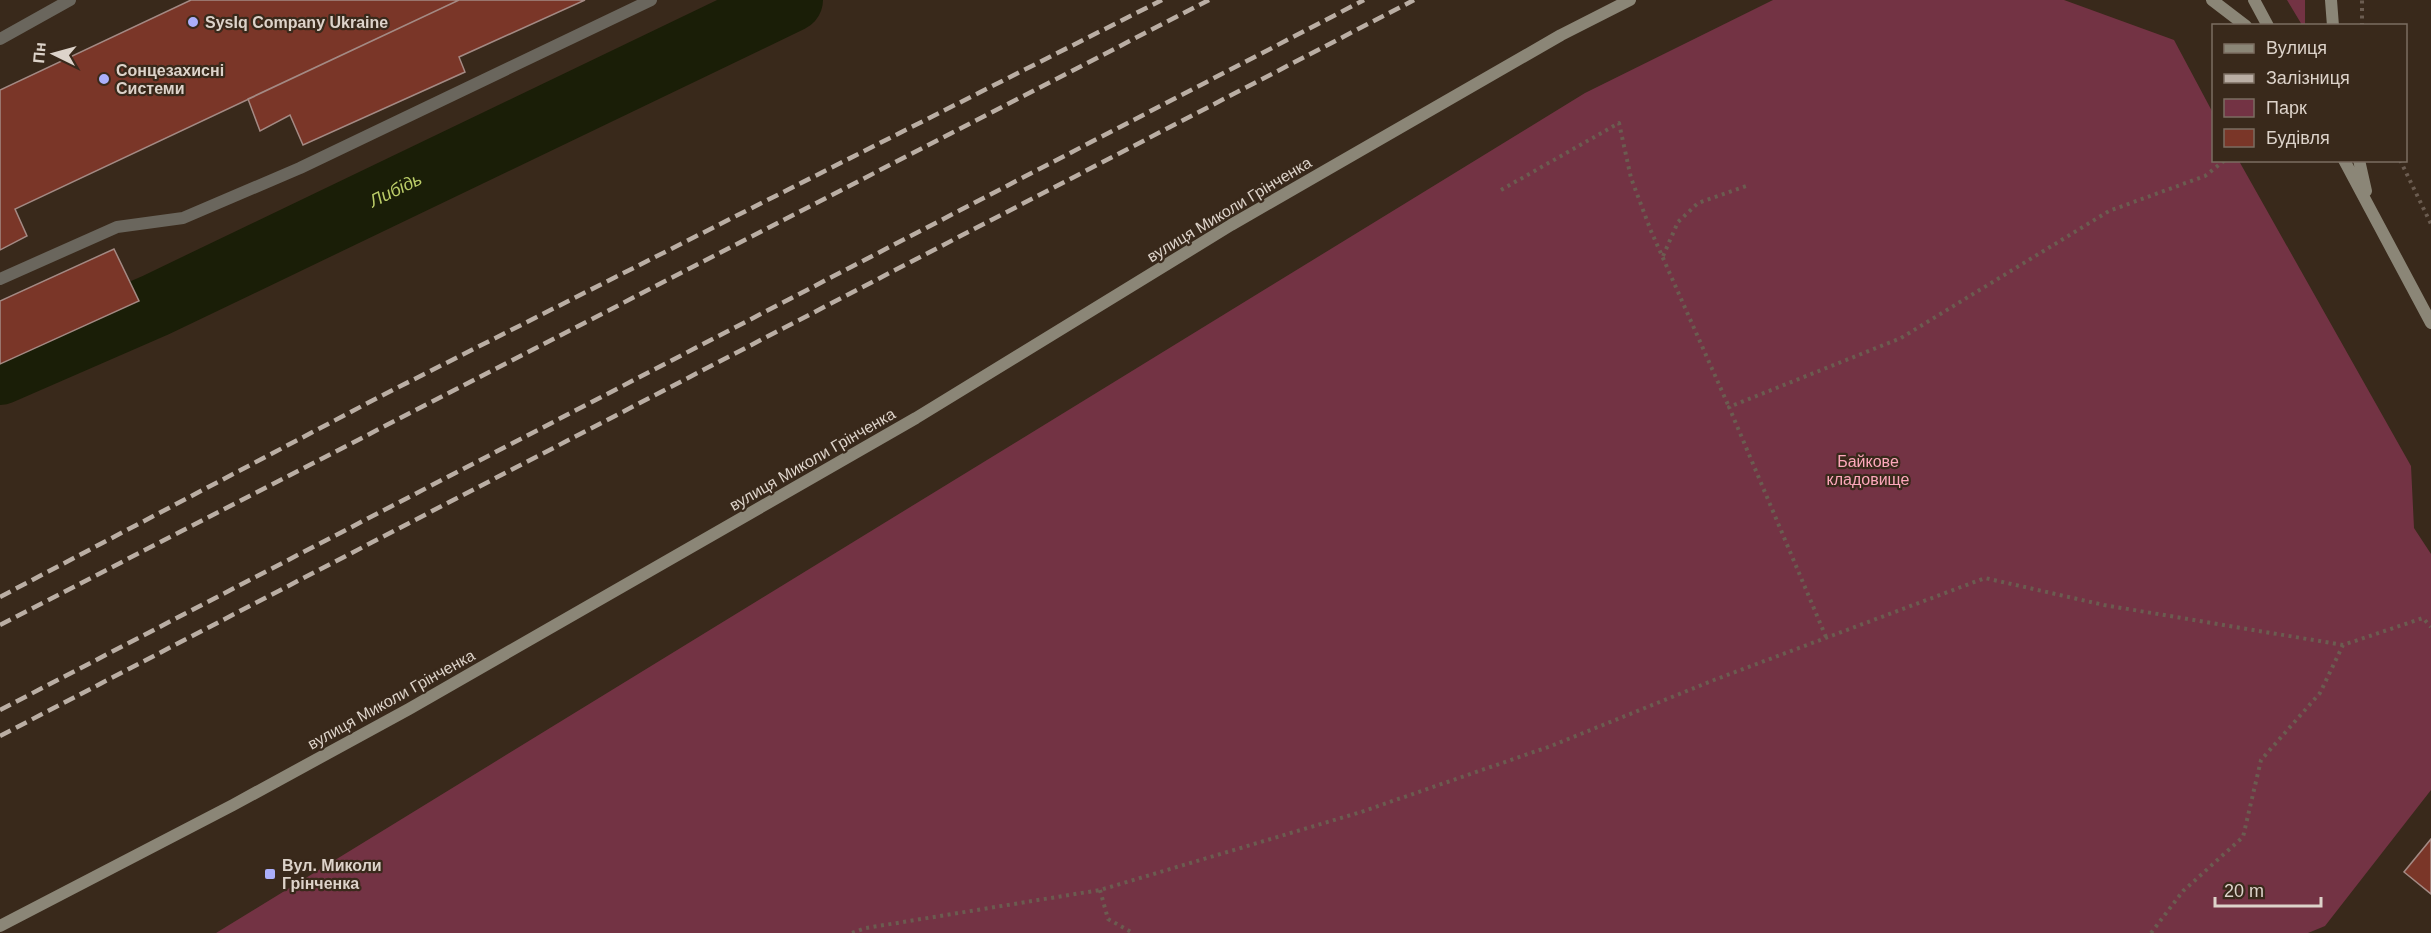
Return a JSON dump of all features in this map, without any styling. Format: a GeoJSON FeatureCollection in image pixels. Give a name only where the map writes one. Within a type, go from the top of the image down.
{"type":"FeatureCollection","features":[{"type":"Feature","properties":{"kind":"main road","name":"вулиця Миколи Грінченка"},"geometry":{"type":"LineString","coordinates":[[0,926],[234,805],[420,704],[916,418],[1231,225],[1561,35],[1630,0]]}},
{"type":"Feature","properties":{"kind":"main road"},"geometry":{"type":"LineString","coordinates":[[2212,0],[2243,24]]}},
{"type":"Feature","properties":{"kind":"main road"},"geometry":{"type":"LineString","coordinates":[[2254,0],[2267,24]]}},
{"type":"Feature","properties":{"kind":"main road"},"geometry":{"type":"LineString","coordinates":[[2331,0],[2333,24]]}},
{"type":"Feature","properties":{"kind":"main road"},"geometry":{"type":"LineString","coordinates":[[2345,162],[2431,323]]}},
{"type":"Feature","properties":{"kind":"main road"},"geometry":{"type":"LineString","coordinates":[[2359,162],[2370,207]]}},
{"type":"Feature","properties":{"kind":"lane"},"geometry":{"type":"LineString","coordinates":[[0,39],[70,0]]}},
{"type":"Feature","properties":{"kind":"lane"},"geometry":{"type":"LineString","coordinates":[[0,279],[117,227],[183,218],[279,177],[651,0]]}},
{"type":"Feature","properties":{"kind":"path"},"geometry":{"type":"LineString","coordinates":[[2362,0],[2362,24]]}},
{"type":"Feature","properties":{"kind":"path"},"geometry":{"type":"LineString","coordinates":[[1501,190],[1619,123],[1630,178],[1826,637]]}},
{"type":"Feature","properties":{"kind":"path"},"geometry":{"type":"LineString","coordinates":[[1729,407],[1901,338],[2109,211],[2205,176],[2222,162]]}},
{"type":"Feature","properties":{"kind":"path"},"geometry":{"type":"LineString","coordinates":[[2401,162],[2431,224]]}},
{"type":"Feature","properties":{"kind":"path"},"geometry":{"type":"LineString","coordinates":[[1663,257],[1678,222],[1698,203],[1746,186]]}},
{"type":"Feature","properties":{"kind":"path"},"geometry":{"type":"LineString","coordinates":[[852,933],[866,928],[1100,890],[1361,812],[1551,746],[1714,680],[1985,578],[2104,605],[2343,645],[2423,618],[2431,627]]}},
{"type":"Feature","properties":{"kind":"path"},"geometry":{"type":"LineString","coordinates":[[2151,933],[2183,891],[2243,837],[2261,760],[2320,693],[2343,645]]}},
{"type":"Feature","properties":{"kind":"path"},"geometry":{"type":"LineString","coordinates":[[1100,890],[1108,919],[1133,933]]}},
{"type":"Feature","properties":{"kind":"green space","name":"Байкове кладовище"},"geometry":{"type":"Polygon","coordinates":[[[1773,0],[2064,0],[2174,40],[2212,111],[2212,162],[2240,162],[2411,466],[2414,528],[2431,554],[2431,790],[2325,926],[2308,933],[216,933],[1585,93],[1773,0]]]}},
{"type":"Feature","properties":{"kind":"green space"},"geometry":{"type":"Polygon","coordinates":[[[2287,0],[2305,0],[2305,24],[2301,24],[2287,0]]]}},
{"type":"Feature","properties":{"kind":"building"},"geometry":{"type":"Polygon","coordinates":[[[191,0],[459,0],[15,209],[27,236],[0,250],[0,90],[191,0]]]}},
{"type":"Feature","properties":{"kind":"building"},"geometry":{"type":"Polygon","coordinates":[[[459,0],[585,0],[459,57],[465,72],[303,145],[290,115],[260,131],[248,99],[459,0]]]}},
{"type":"Feature","properties":{"kind":"building"},"geometry":{"type":"Polygon","coordinates":[[[114,249],[139,301],[0,364],[0,301],[114,249]]]}},
{"type":"Feature","properties":{"kind":"building"},"geometry":{"type":"Polygon","coordinates":[[[2431,839],[2431,894],[2404,872],[2431,839]]]}},
{"type":"Feature","properties":{"kind":"waterway","name":"Либідь"},"geometry":{"type":"LineString","coordinates":[[0,373],[156,305],[791,0]]}},
{"type":"Feature","properties":{"kind":"railway"},"geometry":{"type":"LineString","coordinates":[[0,597],[381,396],[1162,0]]}},
{"type":"Feature","properties":{"kind":"railway"},"geometry":{"type":"LineString","coordinates":[[0,625],[1209,0]]}},
{"type":"Feature","properties":{"kind":"railway"},"geometry":{"type":"LineString","coordinates":[[0,710],[1364,0]]}},
{"type":"Feature","properties":{"kind":"railway"},"geometry":{"type":"LineString","coordinates":[[0,736],[1414,0]]}},
{"type":"Feature","properties":{"kind":"place","name":"SysIq Company Ukraine"},"geometry":{"type":"Point","coordinates":[193,22]}},
{"type":"Feature","properties":{"kind":"place","name":"Сонцезахисні Системи"},"geometry":{"type":"Point","coordinates":[104,79]}},
{"type":"Feature","properties":{"kind":"place","name":"Вул. Миколи Грінченка"},"geometry":{"type":"Point","coordinates":[270,874]}}]}
